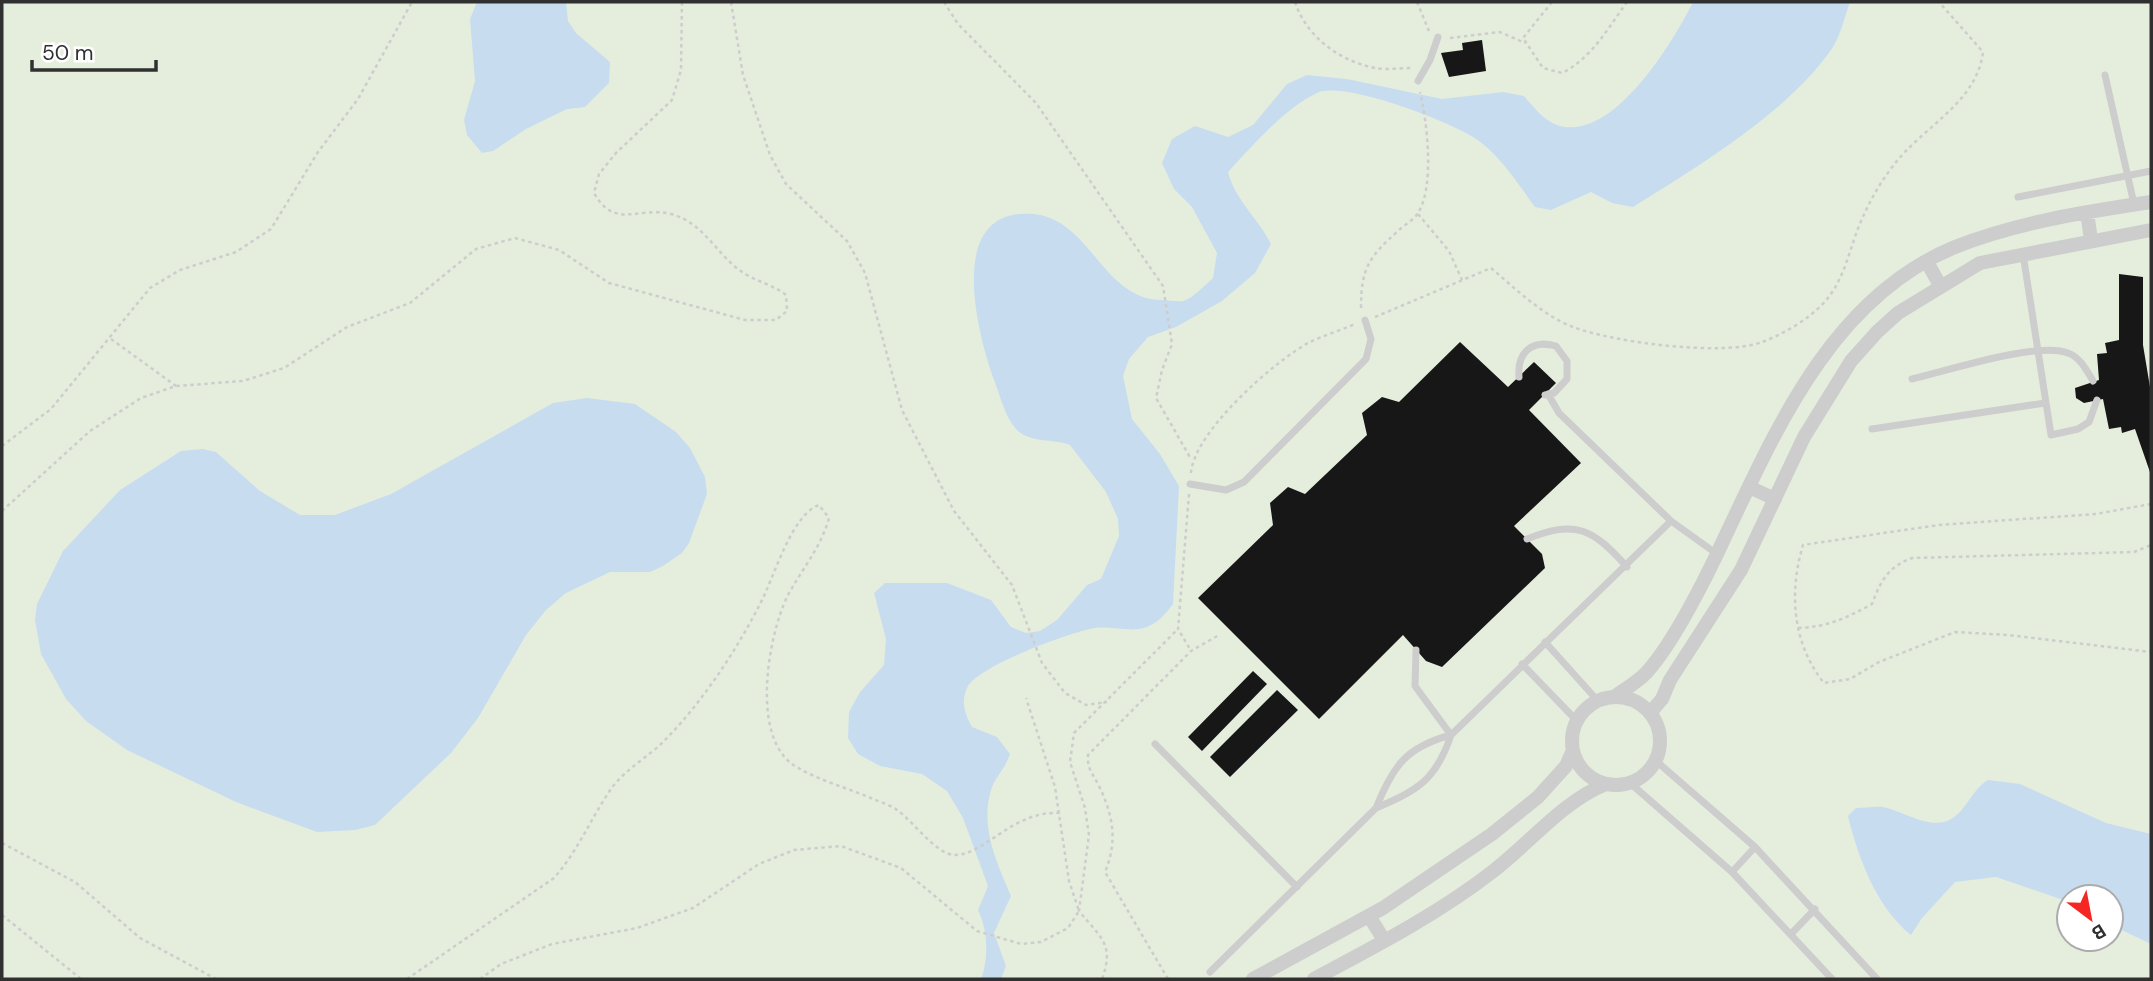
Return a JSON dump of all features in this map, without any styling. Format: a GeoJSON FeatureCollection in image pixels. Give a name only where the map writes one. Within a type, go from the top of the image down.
{"type":"FeatureCollection","features":[{"type":"Feature","properties":{"kind":"street"},"geometry":{"type":"LineString","coordinates":[[1253,979],[1369,916],[1426,881],[1538,797],[1566,766],[1573,750],[1577,721],[1598,701],[1614,697],[1649,670],[1717,555],[1749,487],[1805,383],[1839,334],[1874,299],[1927,262],[1953,248],[1986,236],[2087,212],[2151,202]]}},
{"type":"Feature","properties":{"kind":"street"},"geometry":{"type":"LineString","coordinates":[[2087,212],[2091,240]]}},
{"type":"Feature","properties":{"kind":"street"},"geometry":{"type":"LineString","coordinates":[[1650,713],[1662,699],[1670,680],[1741,570],[1804,438],[1851,361],[1898,313],[1980,263],[2151,230]]}},
{"type":"Feature","properties":{"kind":"street"},"geometry":{"type":"LineString","coordinates":[[1927,262],[1941,286]]}},
{"type":"Feature","properties":{"kind":"street"},"geometry":{"type":"LineString","coordinates":[[1749,487],[1775,499]]}},
{"type":"Feature","properties":{"kind":"street"},"geometry":{"type":"LineString","coordinates":[[1314,979],[1384,940],[1491,873],[1579,799],[1606,784],[1630,783],[1640,778],[1655,760],[1660,744],[1658,727],[1650,713],[1634,701],[1614,697]]}},
{"type":"Feature","properties":{"kind":"street"},"geometry":{"type":"LineString","coordinates":[[1573,750],[1584,772],[1606,784]]}},
{"type":"Feature","properties":{"kind":"street"},"geometry":{"type":"LineString","coordinates":[[1369,916],[1384,940]]}},
{"type":"Feature","properties":{"kind":"lane"},"geometry":{"type":"LineString","coordinates":[[1418,81],[1423,68],[1430,60],[1438,37]]}},
{"type":"Feature","properties":{"kind":"lane"},"geometry":{"type":"LineString","coordinates":[[2105,75],[2134,205]]}},
{"type":"Feature","properties":{"kind":"lane"},"geometry":{"type":"LineString","coordinates":[[2018,197],[2151,171]]}},
{"type":"Feature","properties":{"kind":"lane"},"geometry":{"type":"LineString","coordinates":[[2023,254],[2051,435],[2078,429],[2089,422],[2096,400]]}},
{"type":"Feature","properties":{"kind":"lane"},"geometry":{"type":"LineString","coordinates":[[1190,484],[1226,490],[1244,482],[1366,359],[1371,339],[1363,321]]}},
{"type":"Feature","properties":{"kind":"lane"},"geometry":{"type":"LineString","coordinates":[[1519,377],[1518,363],[1528,348],[1537,344],[1556,346],[1563,352],[1569,370],[1561,387],[1546,394],[1559,413],[1671,522],[1717,555]]}},
{"type":"Feature","properties":{"kind":"lane"},"geometry":{"type":"LineString","coordinates":[[1912,379],[2036,350],[2068,352],[2084,366],[2093,381]]}},
{"type":"Feature","properties":{"kind":"lane"},"geometry":{"type":"LineString","coordinates":[[1872,429],[2045,403]]}},
{"type":"Feature","properties":{"kind":"lane"},"geometry":{"type":"LineString","coordinates":[[1210,972],[1376,808],[1410,793],[1441,764],[1451,735],[1671,522]]}},
{"type":"Feature","properties":{"kind":"lane"},"geometry":{"type":"LineString","coordinates":[[1527,539],[1548,531],[1582,529],[1601,539],[1627,567]]}},
{"type":"Feature","properties":{"kind":"lane"},"geometry":{"type":"LineString","coordinates":[[1545,642],[1598,701]]}},
{"type":"Feature","properties":{"kind":"lane"},"geometry":{"type":"LineString","coordinates":[[1416,650],[1415,686],[1451,735]]}},
{"type":"Feature","properties":{"kind":"lane"},"geometry":{"type":"LineString","coordinates":[[1522,664],[1577,721]]}},
{"type":"Feature","properties":{"kind":"lane"},"geometry":{"type":"LineString","coordinates":[[1376,808],[1389,777],[1421,743],[1451,735]]}},
{"type":"Feature","properties":{"kind":"lane"},"geometry":{"type":"LineString","coordinates":[[1155,744],[1297,887]]}},
{"type":"Feature","properties":{"kind":"lane"},"geometry":{"type":"LineString","coordinates":[[1655,760],[1755,847],[1877,979]]}},
{"type":"Feature","properties":{"kind":"lane"},"geometry":{"type":"LineString","coordinates":[[1630,783],[1732,872],[1792,933],[1832,979]]}},
{"type":"Feature","properties":{"kind":"lane"},"geometry":{"type":"LineString","coordinates":[[1732,872],[1755,847]]}},
{"type":"Feature","properties":{"kind":"lane"},"geometry":{"type":"LineString","coordinates":[[1792,933],[1815,909]]}},
{"type":"Feature","properties":{"kind":"path"},"geometry":{"type":"LineString","coordinates":[[2,446],[51,409],[150,288],[180,270],[236,252],[271,229],[318,152],[358,99],[412,2]]}},
{"type":"Feature","properties":{"kind":"path"},"geometry":{"type":"LineString","coordinates":[[2,511],[89,431],[141,398],[176,386],[243,381],[284,368],[347,327],[410,303],[476,249],[515,238],[559,250],[609,283],[745,320],[776,320],[787,311],[786,295],[772,284],[747,275],[702,230],[672,214],[615,215],[602,208],[594,193],[599,174],[616,153],[672,100],[681,70],[682,2]]}},
{"type":"Feature","properties":{"kind":"path"},"geometry":{"type":"LineString","coordinates":[[732,2],[743,75],[770,155],[786,184],[847,241],[865,273],[902,410],[954,511],[1012,585],[1042,663],[1065,693],[1086,705],[1107,702]]}},
{"type":"Feature","properties":{"kind":"path"},"geometry":{"type":"LineString","coordinates":[[943,2],[958,24],[1036,103],[1163,286],[1172,344],[1162,370],[1156,398],[1192,459]]}},
{"type":"Feature","properties":{"kind":"path"},"geometry":{"type":"LineString","coordinates":[[1295,2],[1301,20],[1333,52],[1374,68],[1423,68]]}},
{"type":"Feature","properties":{"kind":"path"},"geometry":{"type":"LineString","coordinates":[[1417,2],[1424,24],[1432,35],[1438,37],[1500,32],[1526,44]]}},
{"type":"Feature","properties":{"kind":"path"},"geometry":{"type":"LineString","coordinates":[[1552,2],[1523,38],[1543,68],[1562,73],[1576,66],[1592,51],[1627,2]]}},
{"type":"Feature","properties":{"kind":"path"},"geometry":{"type":"LineString","coordinates":[[1191,651],[1178,629],[1192,459],[1210,428],[1248,390],[1309,343],[1492,268],[1530,300],[1572,327],[1643,345],[1720,347],[1760,343],[1799,323],[1827,300],[1841,276],[1873,194],[1895,163],[1972,87],[1981,68],[1983,52],[1939,2]]}},
{"type":"Feature","properties":{"kind":"path"},"geometry":{"type":"LineString","coordinates":[[1363,321],[1361,279],[1373,254],[1418,214],[1424,195],[1429,130],[1418,81]]}},
{"type":"Feature","properties":{"kind":"path"},"geometry":{"type":"LineString","coordinates":[[1418,214],[1449,251],[1462,280]]}},
{"type":"Feature","properties":{"kind":"path"},"geometry":{"type":"LineString","coordinates":[[111,338],[176,386]]}},
{"type":"Feature","properties":{"kind":"path"},"geometry":{"type":"LineString","coordinates":[[2151,504],[2096,514],[1938,524],[1803,545],[1794,574],[1794,619],[1811,668],[1824,683],[1850,679],[1879,662],[1955,632],[2008,635],[2151,652]]}},
{"type":"Feature","properties":{"kind":"path"},"geometry":{"type":"LineString","coordinates":[[407,979],[554,878],[568,862],[612,786],[667,739],[725,663],[760,603],[800,521],[811,508],[819,505],[829,518],[824,536],[787,597],[773,636],[768,678],[774,744],[794,766],[895,809],[919,828],[938,850],[957,855],[968,852],[1036,814],[1060,813]]}},
{"type":"Feature","properties":{"kind":"path"},"geometry":{"type":"LineString","coordinates":[[1798,628],[1818,627],[1844,620],[1872,604],[1881,581],[1894,565],[1912,558],[2134,552],[2151,545]]}},
{"type":"Feature","properties":{"kind":"path"},"geometry":{"type":"LineString","coordinates":[[480,979],[501,964],[552,944],[638,928],[692,908],[759,864],[794,850],[841,846],[901,868],[977,931],[1003,936],[1021,944],[1041,942],[1068,928],[1079,911],[1089,835],[1086,808],[1070,762],[1074,733],[1178,629]]}},
{"type":"Feature","properties":{"kind":"path"},"geometry":{"type":"LineString","coordinates":[[1168,979],[1105,872],[1112,856],[1111,813],[1088,767],[1088,755],[1191,651],[1219,635]]}},
{"type":"Feature","properties":{"kind":"path"},"geometry":{"type":"LineString","coordinates":[[1026,698],[1047,757],[1060,813],[1069,881],[1079,911],[1105,940],[1108,963],[1101,979]]}},
{"type":"Feature","properties":{"kind":"path"},"geometry":{"type":"LineString","coordinates":[[2,843],[75,882],[140,938],[216,979]]}},
{"type":"Feature","properties":{"kind":"path"},"geometry":{"type":"LineString","coordinates":[[2,915],[81,979]]}},
{"type":"Feature","properties":{"kind":"green space"},"geometry":{"type":"Polygon","coordinates":[[[2,2],[2151,2],[2151,979],[2,979],[2,2]]]}},
{"type":"Feature","properties":{"kind":"water"},"geometry":{"type":"Polygon","coordinates":[[[477,2],[566,2],[568,21],[576,33],[610,62],[609,83],[585,107],[567,109],[526,129],[493,151],[482,153],[467,135],[464,120],[475,81],[470,19],[477,2]]]}},
{"type":"Feature","properties":{"kind":"water"},"geometry":{"type":"Polygon","coordinates":[[[1693,2],[1850,2],[1833,47],[1792,94],[1741,136],[1633,207],[1612,203],[1591,192],[1551,210],[1535,207],[1495,155],[1479,141],[1424,114],[1350,92],[1317,93],[1305,99],[1269,128],[1228,172],[1241,200],[1271,244],[1255,273],[1222,301],[1176,327],[1148,337],[1129,359],[1123,376],[1132,419],[1160,454],[1179,486],[1173,604],[1160,619],[1144,628],[1095,628],[1007,659],[976,678],[968,686],[964,697],[964,707],[972,727],[997,737],[1010,754],[992,787],[987,815],[991,843],[1011,896],[994,933],[1006,966],[1001,979],[981,979],[986,945],[978,910],[988,886],[963,818],[947,791],[922,774],[880,766],[858,754],[848,738],[849,712],[860,692],[884,665],[886,639],[874,593],[885,583],[947,583],[991,600],[1011,627],[1026,633],[1040,631],[1057,620],[1087,585],[1101,579],[1119,536],[1118,519],[1106,492],[1070,445],[1022,434],[1012,424],[1006,412],[987,359],[975,304],[977,250],[987,230],[1006,217],[1034,214],[1053,219],[1070,230],[1125,287],[1142,297],[1183,301],[1213,278],[1217,253],[1192,207],[1174,189],[1162,163],[1172,139],[1195,126],[1228,137],[1253,125],[1287,84],[1307,75],[1347,79],[1442,99],[1503,92],[1524,96],[1552,123],[1578,127],[1599,119],[1619,105],[1638,86],[1656,64],[1693,2]]]}},
{"type":"Feature","properties":{"kind":"water"},"geometry":{"type":"Polygon","coordinates":[[[587,398],[635,404],[676,432],[690,448],[705,477],[707,494],[689,543],[682,553],[663,566],[650,572],[610,572],[566,593],[546,610],[526,635],[478,718],[451,753],[375,825],[355,830],[317,832],[236,802],[127,750],[86,721],[66,699],[41,654],[35,620],[37,604],[63,551],[120,490],[181,451],[203,449],[216,452],[260,491],[300,515],[335,515],[391,494],[553,403],[587,398]]]}},
{"type":"Feature","properties":{"kind":"water"},"geometry":{"type":"Polygon","coordinates":[[[1988,780],[2020,784],[2106,823],[2151,834],[2151,944],[2125,932],[2125,883],[2055,883],[2055,897],[1996,877],[1955,882],[1922,918],[1911,935],[1899,924],[1870,881],[1848,816],[1856,808],[1880,807],[1926,822],[1943,822],[1957,815],[1988,780]]]}},
{"type":"Feature","properties":{"kind":"building"},"geometry":{"type":"Polygon","coordinates":[[[1482,40],[1486,71],[1449,77],[1441,53],[1463,50],[1462,43],[1482,40]]]}},
{"type":"Feature","properties":{"kind":"building"},"geometry":{"type":"Polygon","coordinates":[[[2119,274],[2143,277],[2143,345],[2151,393],[2151,475],[2135,429],[2122,433],[2121,427],[2109,429],[2103,399],[2084,403],[2076,398],[2075,388],[2099,380],[2097,354],[2107,353],[2105,343],[2119,340],[2119,274]]]}},
{"type":"Feature","properties":{"kind":"building"},"geometry":{"type":"Polygon","coordinates":[[[1460,342],[1508,387],[1534,362],[1556,383],[1529,410],[1581,463],[1514,526],[1542,554],[1545,568],[1442,667],[1426,661],[1403,635],[1319,719],[1198,598],[1273,525],[1270,503],[1288,487],[1305,494],[1367,435],[1362,413],[1382,397],[1399,402],[1460,342]]]}},
{"type":"Feature","properties":{"kind":"building"},"geometry":{"type":"Polygon","coordinates":[[[1253,671],[1267,684],[1202,751],[1188,737],[1253,671]]]}},
{"type":"Feature","properties":{"kind":"building"},"geometry":{"type":"Polygon","coordinates":[[[1277,690],[1298,710],[1230,777],[1210,757],[1277,690]]]}}]}
